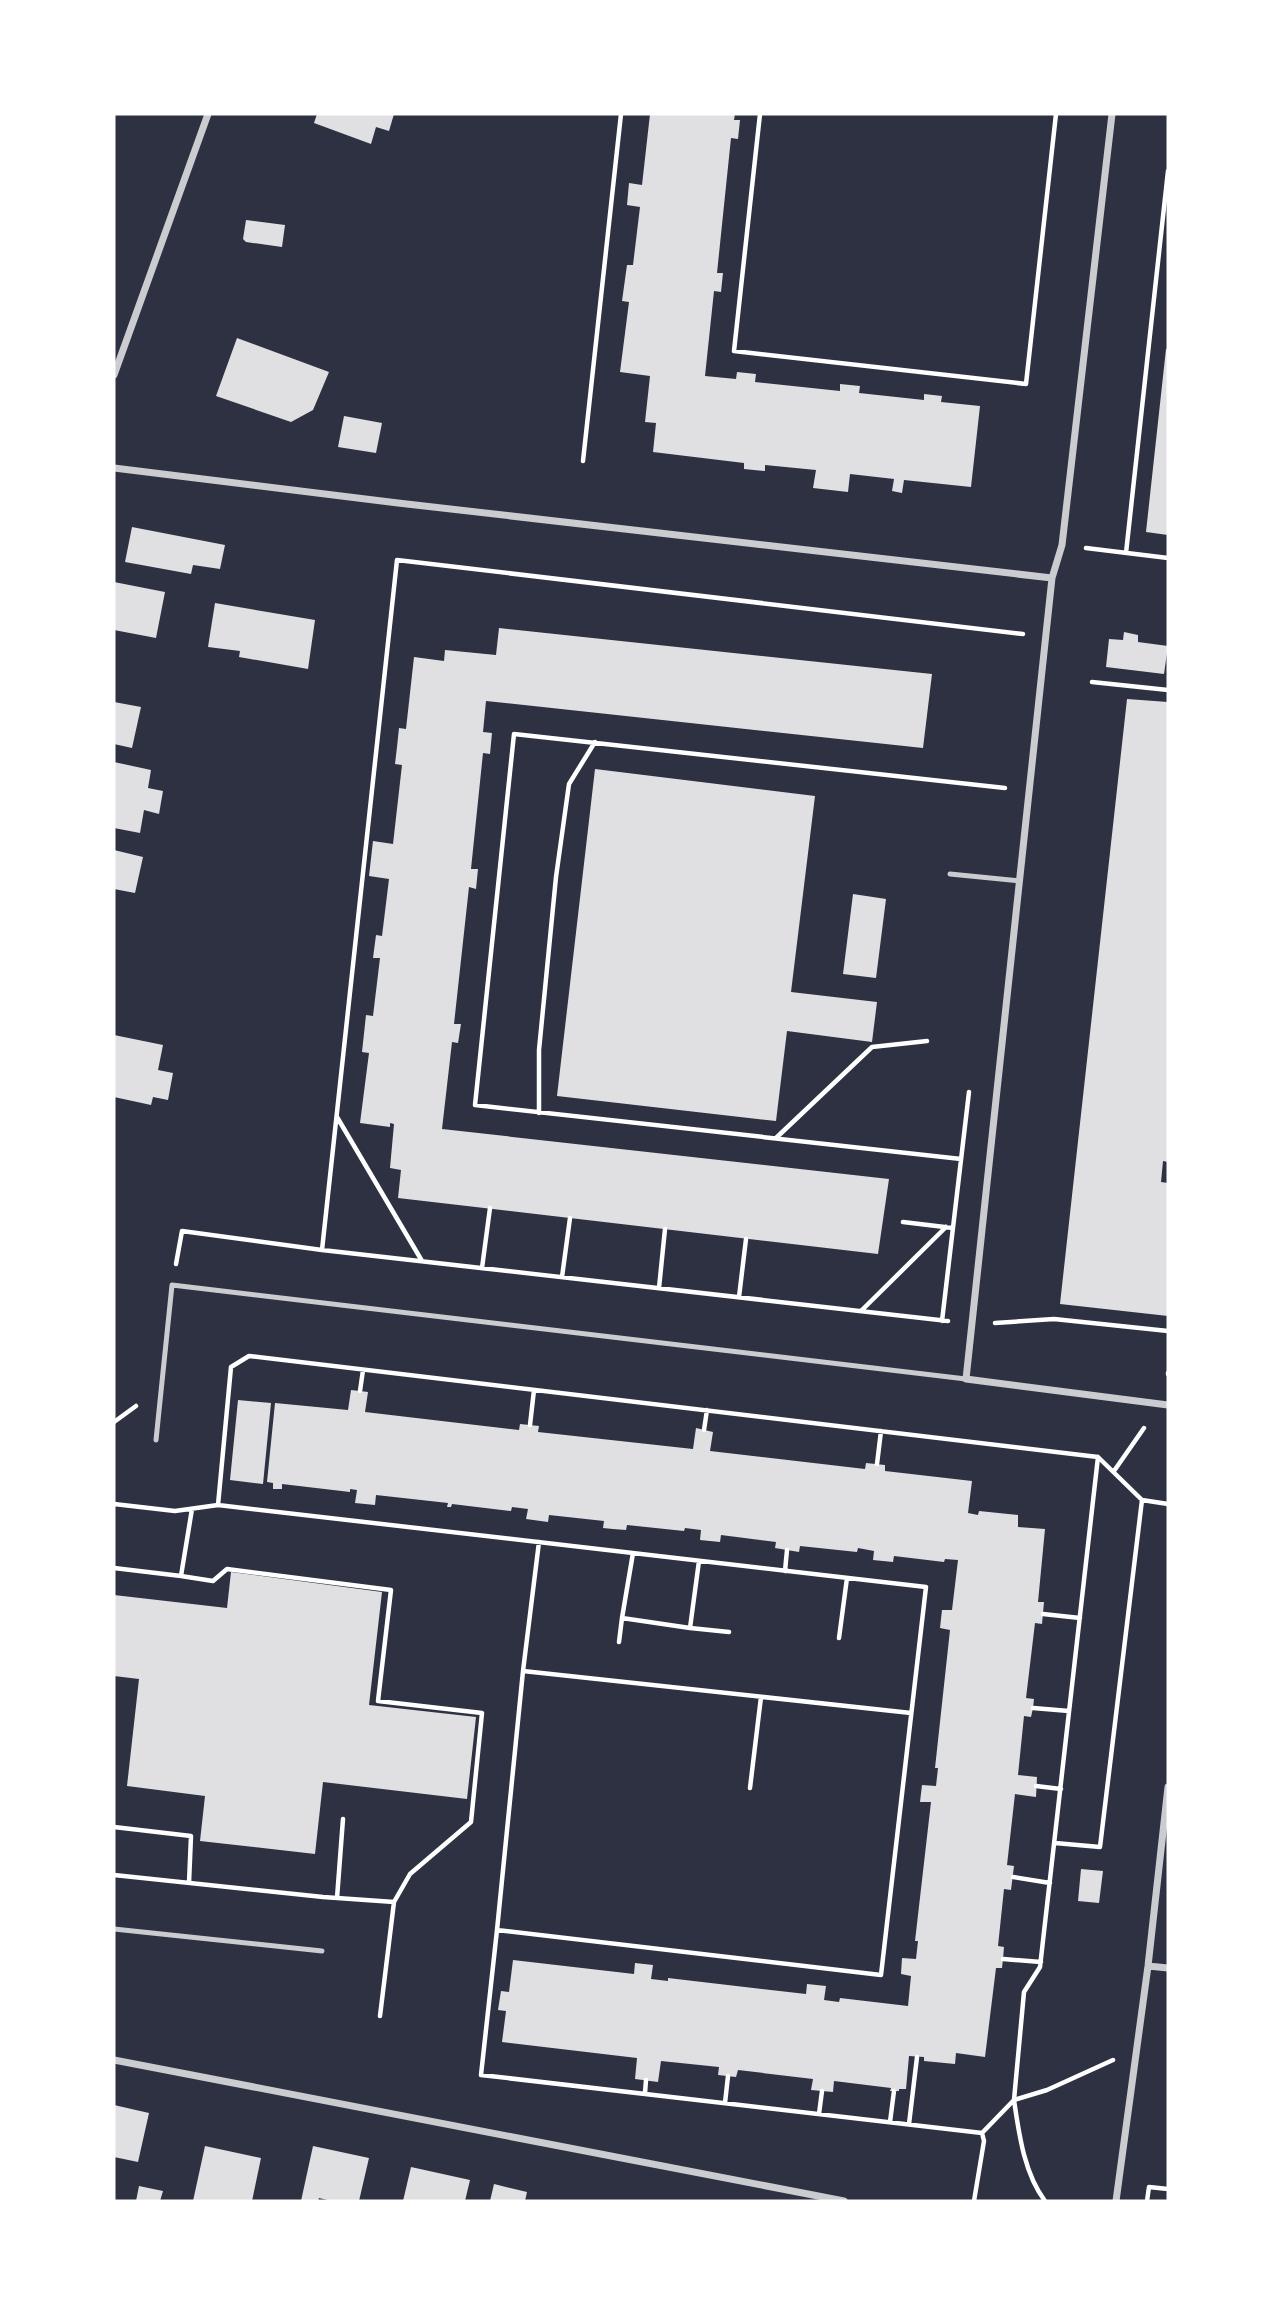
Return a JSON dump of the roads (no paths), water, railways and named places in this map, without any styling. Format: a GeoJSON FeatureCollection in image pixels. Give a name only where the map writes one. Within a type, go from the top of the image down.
{"type":"FeatureCollection","features":[{"type":"Feature","properties":{"kind":"street"},"geometry":{"type":"LineString","coordinates":[[114,375],[208,114]]}},
{"type":"Feature","properties":{"kind":"street"},"geometry":{"type":"LineString","coordinates":[[1112,114],[1062,545],[1052,578],[966,1379],[1168,1405]]}},
{"type":"Feature","properties":{"kind":"street"},"geometry":{"type":"LineString","coordinates":[[114,468],[1052,578]]}},
{"type":"Feature","properties":{"kind":"street"},"geometry":{"type":"LineString","coordinates":[[1116,2201],[1148,1966],[1168,1787]]}},
{"type":"Feature","properties":{"kind":"street"},"geometry":{"type":"LineString","coordinates":[[1148,1966],[1168,1968]]}},
{"type":"Feature","properties":{"kind":"street"},"geometry":{"type":"LineString","coordinates":[[114,2060],[842,2201]]}},
{"type":"Feature","properties":{"kind":"lane"},"geometry":{"type":"LineString","coordinates":[[950,874],[1020,881]]}},
{"type":"Feature","properties":{"kind":"lane"},"geometry":{"type":"LineString","coordinates":[[156,1440],[172,1285],[966,1379]]}},
{"type":"Feature","properties":{"kind":"lane"},"geometry":{"type":"LineString","coordinates":[[114,1929],[322,1951]]}}]}
